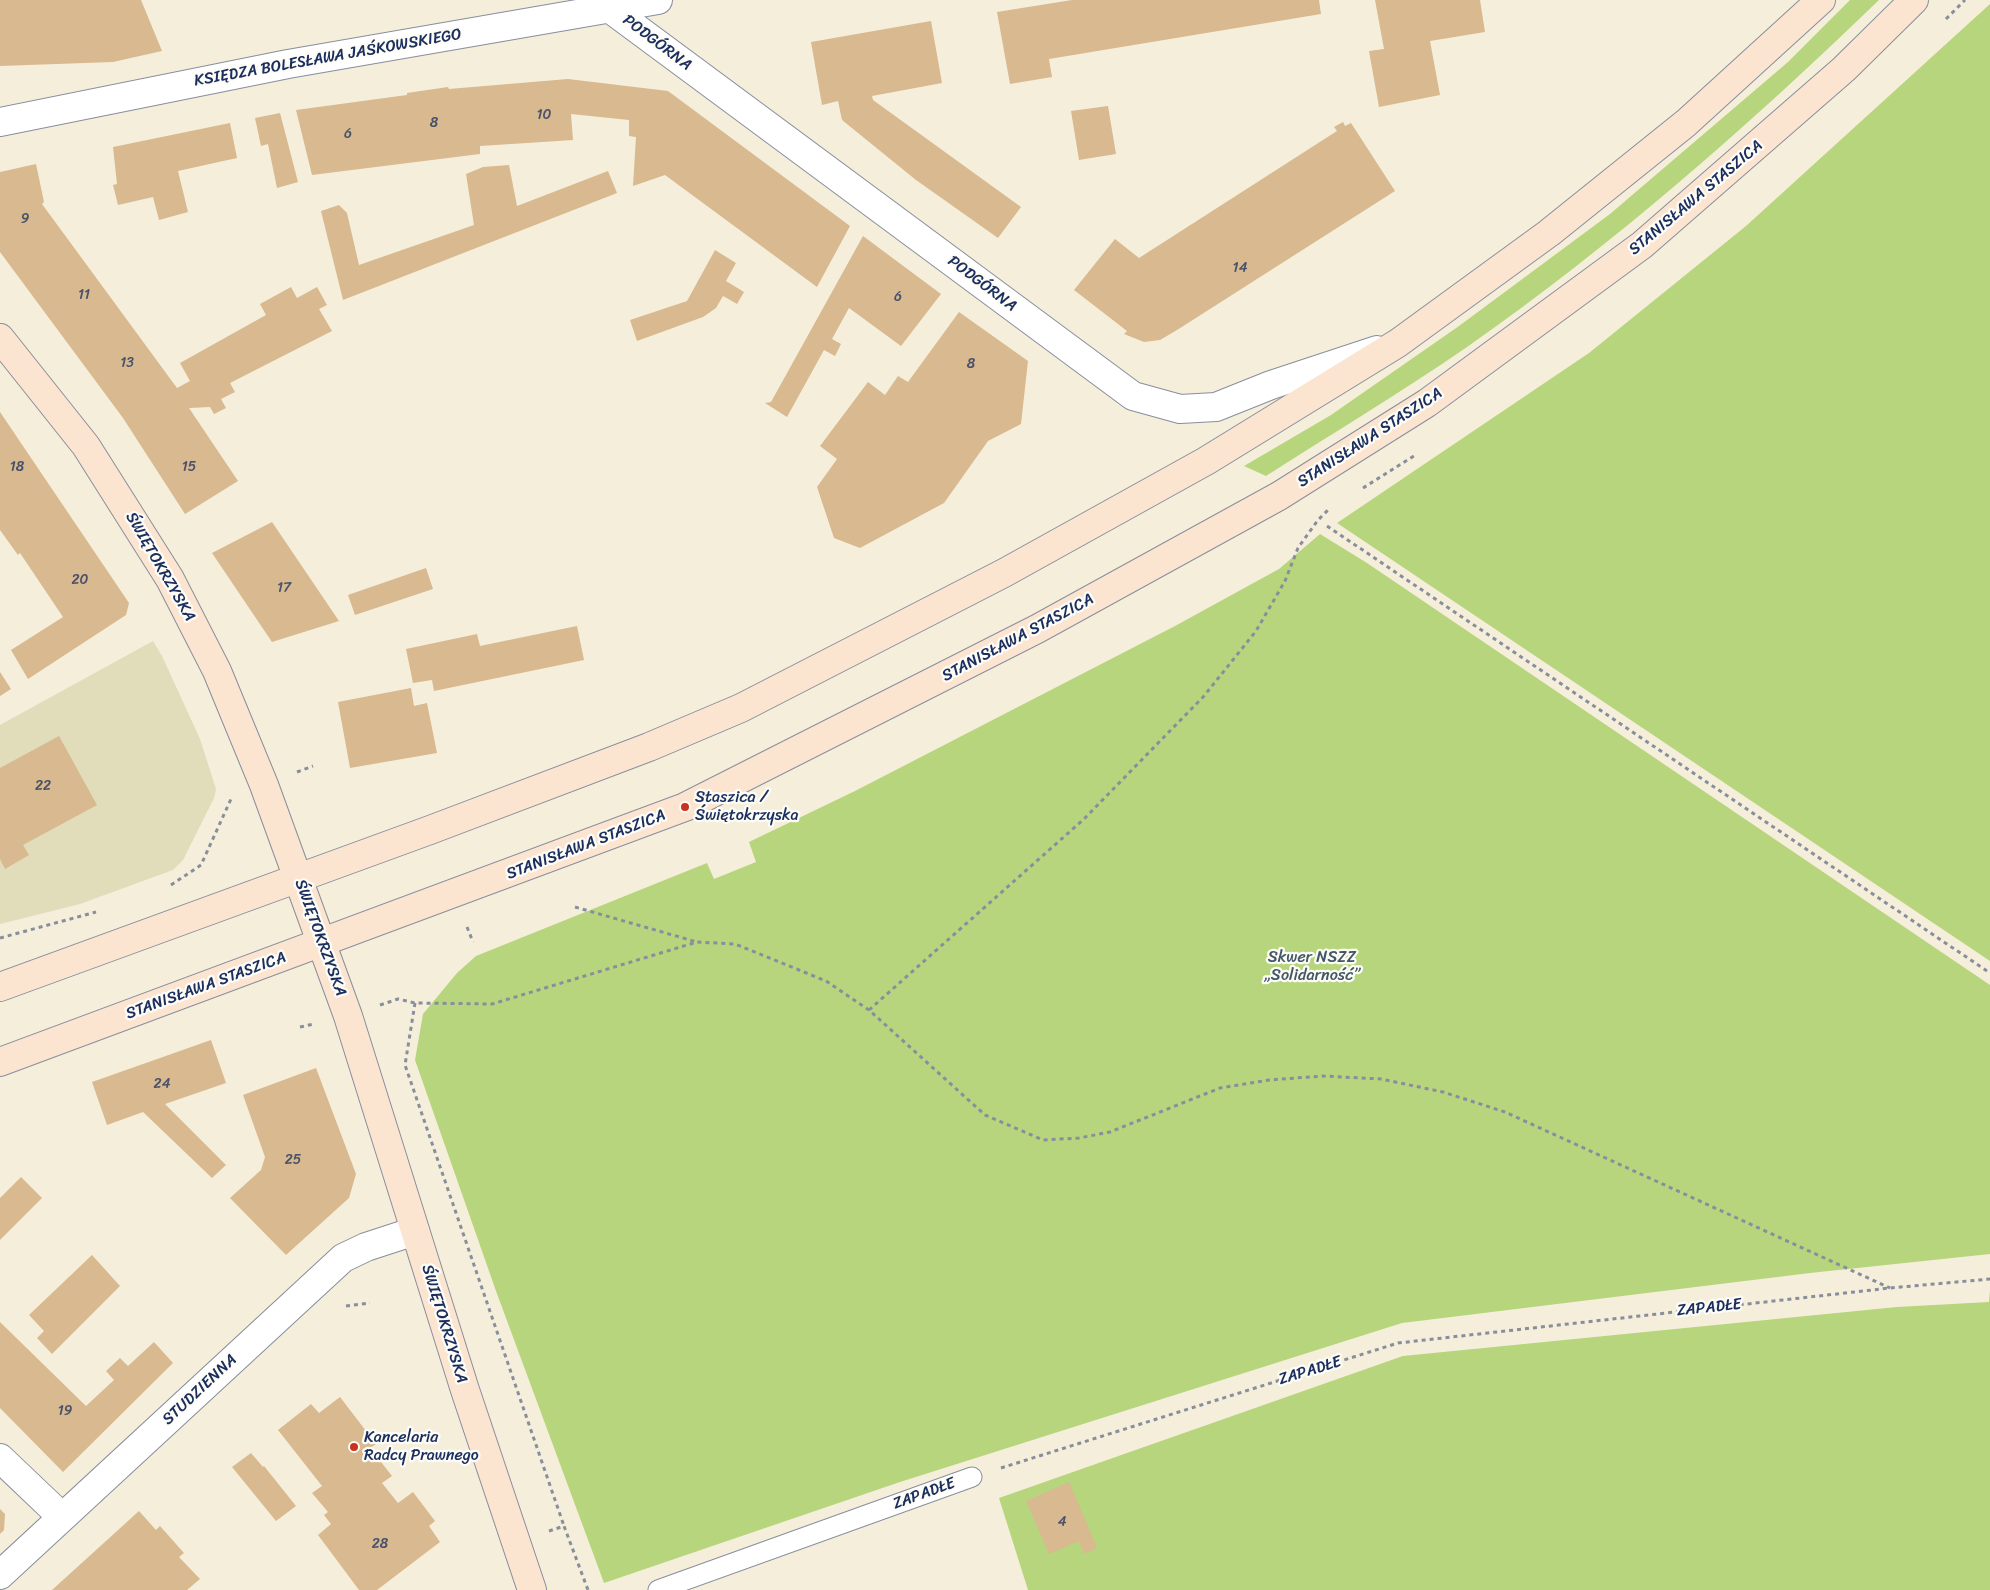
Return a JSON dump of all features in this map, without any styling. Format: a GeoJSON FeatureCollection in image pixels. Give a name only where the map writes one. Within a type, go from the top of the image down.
{"type":"FeatureCollection","features":[{"type":"Feature","properties":{"kind":"main road","name":"STANISŁAWA STASZICA"},"geometry":{"type":"LineString","coordinates":[[0,1062],[322,944],[685,807],[1037,629],[1279,496],[1427,403],[1642,246],[1844,69],[1914,0]]}},
{"type":"Feature","properties":{"kind":"main road"},"geometry":{"type":"LineString","coordinates":[[0,987],[640,750],[741,708],[1004,573],[1190,471],[1398,343],[1549,233],[1686,123],[1816,2]]}},
{"type":"Feature","properties":{"kind":"main road","name":"ŚWIĘTOKRZYSKA"},"geometry":{"type":"LineString","coordinates":[[0,338],[86,446],[170,579],[217,671],[264,785],[348,1016],[495,1484],[532,1590]]}},
{"type":"Feature","properties":{"kind":"street","name":"KSIĘDZA BOLESŁAWA JAŚKOWSKIEGO"},"geometry":{"type":"LineString","coordinates":[[0,122],[288,64],[658,0]]}},
{"type":"Feature","properties":{"kind":"street","name":"PODGÓRNA"},"geometry":{"type":"LineString","coordinates":[[609,8],[1134,396],[1180,409],[1216,407],[1271,385],[1398,343]]}},
{"type":"Feature","properties":{"kind":"street","name":"STUDZIENNA"},"geometry":{"type":"LineString","coordinates":[[0,1575],[343,1258],[366,1247],[414,1231]]}},
{"type":"Feature","properties":{"kind":"street"},"geometry":{"type":"LineString","coordinates":[[0,1458],[62,1517]]}},
{"type":"Feature","properties":{"kind":"lane","name":"ZAPADŁE"},"geometry":{"type":"LineString","coordinates":[[658,1590],[972,1477]]}},
{"type":"Feature","properties":{"kind":"path"},"geometry":{"type":"LineString","coordinates":[[869,1010],[1084,820],[1204,696],[1256,631],[1285,581],[1298,548],[1318,520]]}},
{"type":"Feature","properties":{"kind":"path"},"geometry":{"type":"LineString","coordinates":[[1327,526],[1990,973]]}},
{"type":"Feature","properties":{"kind":"path"},"geometry":{"type":"LineString","coordinates":[[162,888],[171,885]]}},
{"type":"Feature","properties":{"kind":"path"},"geometry":{"type":"LineString","coordinates":[[575,907],[697,942],[735,944],[826,981],[869,1010],[985,1115],[1043,1140],[1079,1138],[1110,1132],[1220,1088],[1269,1080],[1323,1076],[1381,1079],[1443,1092],[1506,1112],[1890,1288]]}},
{"type":"Feature","properties":{"kind":"path"},"geometry":{"type":"LineString","coordinates":[[0,938],[101,910]]}},
{"type":"Feature","properties":{"kind":"path"},"geometry":{"type":"LineString","coordinates":[[564,1526],[405,1065],[415,1004],[492,1004],[697,942]]}},
{"type":"Feature","properties":{"kind":"path","name":"ZAPADŁE"},"geometry":{"type":"LineString","coordinates":[[972,1477],[1398,1343],[1890,1288],[1990,1279]]}},
{"type":"Feature","properties":{"kind":"shaded area"},"geometry":{"type":"Polygon","coordinates":[[[153,641],[162,656],[200,739],[216,789],[214,798],[183,860],[173,870],[80,904],[0,924],[0,725],[153,641]]]}},
{"type":"Feature","properties":{"kind":"green space"},"geometry":{"type":"Polygon","coordinates":[[[1850,0],[1879,0],[1731,138],[1680,182],[1522,308],[1442,364],[1266,476],[1244,466],[1331,415],[1459,326],[1610,214],[1788,62],[1850,0]]]}},
{"type":"Feature","properties":{"kind":"green space"},"geometry":{"type":"Polygon","coordinates":[[[1990,4],[1990,961],[1337,523],[1589,353],[1746,226],[1990,4]]]}},
{"type":"Feature","properties":{"kind":"green space","name":"Skwer NSZZ „Solidarność”"},"geometry":{"type":"Polygon","coordinates":[[[1320,534],[1367,563],[1990,985],[1990,1254],[1810,1273],[1402,1323],[900,1482],[604,1583],[496,1291],[415,1060],[423,1014],[457,973],[476,956],[707,863],[714,879],[756,862],[749,842],[855,791],[1175,626],[1279,569],[1320,534]]]}},
{"type":"Feature","properties":{"kind":"green space"},"geometry":{"type":"Polygon","coordinates":[[[1990,1290],[1990,1590],[1028,1590],[999,1498],[1403,1356],[1897,1307],[1989,1302],[1990,1290]]]}},
{"type":"Feature","properties":{"kind":"building"},"geometry":{"type":"Polygon","coordinates":[[[0,0],[141,0],[162,51],[113,62],[0,66],[0,0]]]}},
{"type":"Feature","properties":{"kind":"building"},"geometry":{"type":"Polygon","coordinates":[[[1072,0],[1319,0],[1321,14],[1049,59],[1052,77],[1010,84],[997,12],[1072,0]]]}},
{"type":"Feature","properties":{"kind":"building"},"geometry":{"type":"Polygon","coordinates":[[[1375,0],[1480,0],[1485,32],[1430,41],[1440,95],[1379,107],[1369,51],[1384,49],[1375,0]]]}},
{"type":"Feature","properties":{"kind":"building"},"geometry":{"type":"Polygon","coordinates":[[[931,21],[942,83],[872,96],[873,100],[1021,207],[998,238],[916,180],[842,120],[838,101],[822,105],[811,42],[931,21]]]}},
{"type":"Feature","properties":{"kind":"building"},"geometry":{"type":"Polygon","coordinates":[[[568,79],[668,91],[850,226],[817,287],[665,175],[633,186],[636,137],[629,136],[629,120],[571,114],[573,140],[480,146],[480,154],[312,175],[296,110],[407,95],[407,93],[448,87],[449,89],[568,79]]]}},
{"type":"Feature","properties":{"kind":"building"},"geometry":{"type":"Polygon","coordinates":[[[1108,106],[1116,154],[1079,160],[1071,111],[1108,106]]]}},
{"type":"Feature","properties":{"kind":"building"},"geometry":{"type":"Polygon","coordinates":[[[280,113],[298,182],[277,188],[268,144],[261,146],[255,118],[280,113]]]}},
{"type":"Feature","properties":{"kind":"building"},"geometry":{"type":"Polygon","coordinates":[[[1343,122],[1345,126],[1351,123],[1395,191],[1177,330],[1160,340],[1144,342],[1124,334],[1127,331],[1074,290],[1115,239],[1139,258],[1337,131],[1334,127],[1343,122]]]}},
{"type":"Feature","properties":{"kind":"building"},"geometry":{"type":"Polygon","coordinates":[[[230,123],[237,158],[178,171],[188,212],[159,220],[153,197],[118,205],[113,185],[117,184],[113,147],[230,123]]]}},
{"type":"Feature","properties":{"kind":"building"},"geometry":{"type":"Polygon","coordinates":[[[36,164],[44,202],[42,204],[177,388],[190,381],[180,363],[266,315],[260,304],[291,287],[297,298],[317,287],[327,305],[319,309],[332,331],[230,383],[235,392],[221,399],[226,408],[214,414],[210,407],[189,408],[238,481],[185,514],[123,418],[0,252],[0,172],[36,164]]]}},
{"type":"Feature","properties":{"kind":"building"},"geometry":{"type":"Polygon","coordinates":[[[509,165],[517,206],[608,171],[617,193],[343,300],[321,211],[339,205],[347,213],[359,265],[474,225],[466,174],[483,167],[509,165]]]}},
{"type":"Feature","properties":{"kind":"building"},"geometry":{"type":"Polygon","coordinates":[[[863,236],[941,294],[901,346],[849,308],[832,339],[841,344],[835,356],[824,350],[787,417],[765,403],[771,402],[863,236]]]}},
{"type":"Feature","properties":{"kind":"building"},"geometry":{"type":"Polygon","coordinates":[[[715,250],[736,263],[726,281],[744,292],[737,304],[723,296],[716,308],[703,317],[637,341],[630,320],[687,301],[715,250]]]}},
{"type":"Feature","properties":{"kind":"building"},"geometry":{"type":"Polygon","coordinates":[[[959,312],[1028,361],[1021,424],[988,441],[944,503],[860,548],[834,538],[817,487],[837,459],[820,446],[868,382],[885,395],[898,376],[908,382],[959,312]]]}},
{"type":"Feature","properties":{"kind":"building"},"geometry":{"type":"Polygon","coordinates":[[[0,412],[129,603],[126,615],[28,679],[11,650],[63,617],[20,553],[18,555],[0,530],[0,412]]]}},
{"type":"Feature","properties":{"kind":"building"},"geometry":{"type":"Polygon","coordinates":[[[272,522],[339,621],[272,642],[212,553],[272,522]]]}},
{"type":"Feature","properties":{"kind":"building"},"geometry":{"type":"Polygon","coordinates":[[[426,568],[433,589],[355,615],[348,595],[426,568]]]}},
{"type":"Feature","properties":{"kind":"building"},"geometry":{"type":"Polygon","coordinates":[[[577,626],[584,660],[434,691],[432,680],[413,683],[406,649],[477,634],[480,646],[577,626]]]}},
{"type":"Feature","properties":{"kind":"building"},"geometry":{"type":"Polygon","coordinates":[[[0,672],[11,689],[0,696],[0,672]]]}},
{"type":"Feature","properties":{"kind":"building"},"geometry":{"type":"Polygon","coordinates":[[[411,688],[414,706],[427,703],[437,753],[350,768],[338,702],[411,688]]]}},
{"type":"Feature","properties":{"kind":"building"},"geometry":{"type":"Polygon","coordinates":[[[59,736],[97,805],[23,845],[29,855],[5,869],[0,859],[0,768],[59,736]]]}},
{"type":"Feature","properties":{"kind":"building"},"geometry":{"type":"Polygon","coordinates":[[[211,1040],[226,1083],[165,1104],[226,1165],[212,1178],[143,1112],[107,1125],[92,1082],[211,1040]]]}},
{"type":"Feature","properties":{"kind":"building"},"geometry":{"type":"Polygon","coordinates":[[[316,1068],[356,1174],[349,1198],[286,1255],[230,1198],[261,1170],[265,1157],[243,1095],[316,1068]]]}},
{"type":"Feature","properties":{"kind":"building"},"geometry":{"type":"Polygon","coordinates":[[[21,1177],[42,1198],[0,1240],[0,1198],[21,1177]]]}},
{"type":"Feature","properties":{"kind":"building"},"geometry":{"type":"Polygon","coordinates":[[[92,1255],[120,1286],[52,1354],[37,1338],[44,1331],[29,1315],[92,1255]]]}},
{"type":"Feature","properties":{"kind":"building"},"geometry":{"type":"Polygon","coordinates":[[[0,1322],[86,1406],[114,1380],[106,1371],[120,1358],[128,1366],[154,1342],[173,1363],[63,1472],[0,1408],[0,1322]]]}},
{"type":"Feature","properties":{"kind":"building"},"geometry":{"type":"Polygon","coordinates":[[[340,1397],[376,1444],[370,1448],[392,1476],[382,1483],[398,1503],[413,1492],[435,1521],[429,1526],[440,1542],[377,1590],[359,1590],[318,1535],[331,1524],[324,1515],[328,1512],[312,1493],[322,1486],[278,1430],[311,1404],[319,1413],[340,1397]]]}},
{"type":"Feature","properties":{"kind":"building"},"geometry":{"type":"Polygon","coordinates":[[[251,1453],[296,1506],[276,1521],[232,1467],[251,1453]]]}},
{"type":"Feature","properties":{"kind":"building"},"geometry":{"type":"Polygon","coordinates":[[[1069,1482],[1097,1548],[1084,1554],[1079,1541],[1049,1554],[1026,1501],[1069,1482]]]}},
{"type":"Feature","properties":{"kind":"building"},"geometry":{"type":"Polygon","coordinates":[[[0,1509],[5,1514],[4,1530],[0,1534],[0,1509]]]}},
{"type":"Feature","properties":{"kind":"building"},"geometry":{"type":"Polygon","coordinates":[[[139,1511],[156,1530],[160,1526],[184,1553],[179,1557],[200,1579],[187,1590],[52,1590],[139,1511]]]}},
{"type":"Feature","properties":{"kind":"place","name":"Staszica / Świętokrzyska"},"geometry":{"type":"Point","coordinates":[685,807]}},
{"type":"Feature","properties":{"kind":"place","name":"Kancelaria Radcy Prawnego"},"geometry":{"type":"Point","coordinates":[354,1447]}}]}
